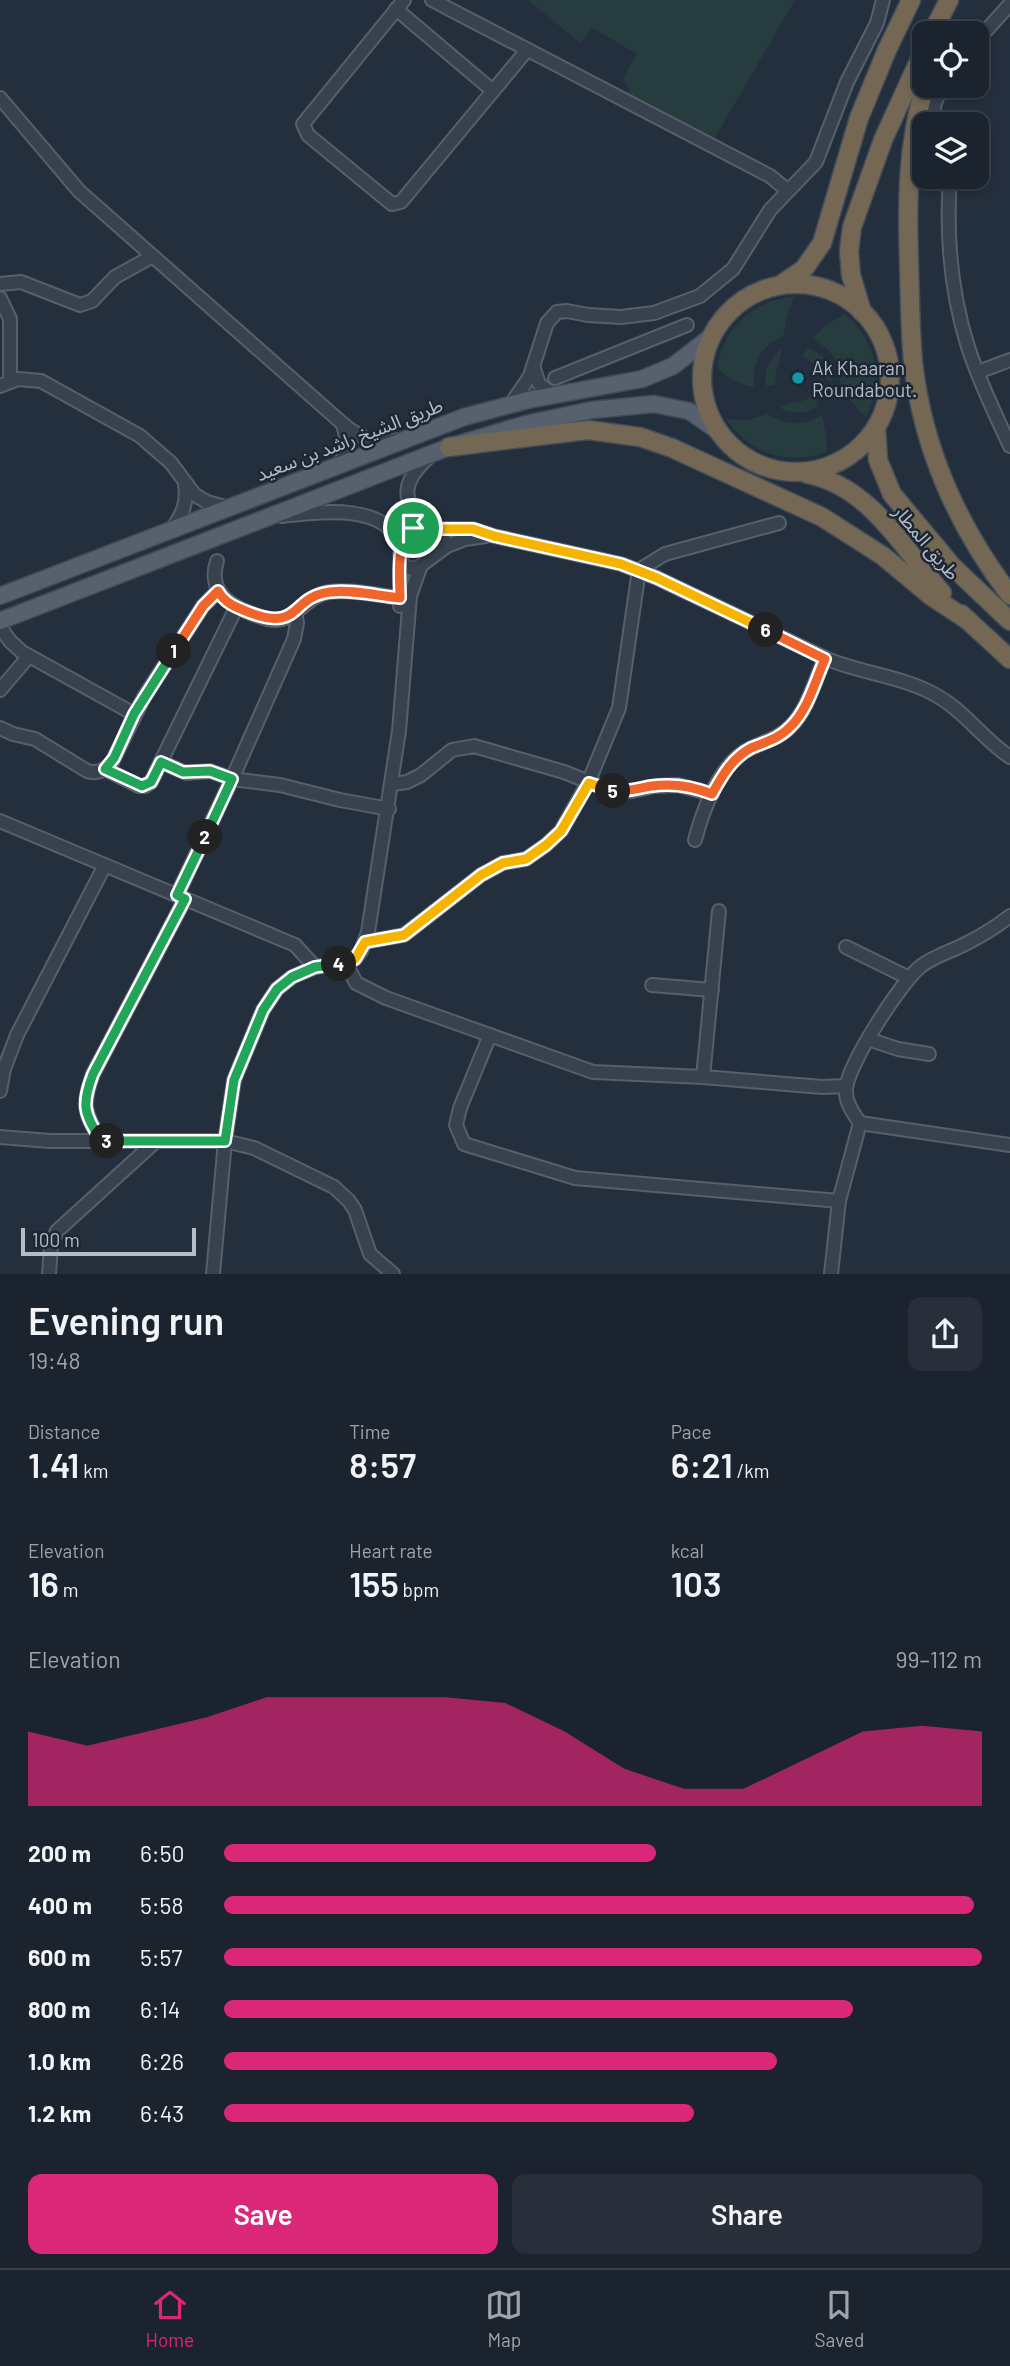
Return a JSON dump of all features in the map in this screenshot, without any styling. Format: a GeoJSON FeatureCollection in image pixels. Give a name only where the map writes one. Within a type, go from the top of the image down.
{"type":"FeatureCollection","features":[{"type":"Feature","properties":{"kind":"highway"},"geometry":{"type":"LineString","coordinates":[[779,286],[804,269],[822,243],[859,118],[911,0]]}},
{"type":"Feature","properties":{"kind":"highway"},"geometry":{"type":"LineString","coordinates":[[938,21],[949,0]]}},
{"type":"Feature","properties":{"kind":"highway"},"geometry":{"type":"LineString","coordinates":[[949,21],[958,0]]}},
{"type":"Feature","properties":{"kind":"highway"},"geometry":{"type":"LineString","coordinates":[[862,312],[851,275],[849,251],[852,227],[875,161],[912,77]]}},
{"type":"Feature","properties":{"kind":"highway"},"geometry":{"type":"LineString","coordinates":[[912,178],[907,204],[912,333],[920,406],[948,493],[977,547],[1010,595]]}},
{"type":"Feature","properties":{"kind":"highway"},"geometry":{"type":"LineString","coordinates":[[801,285],[824,289],[844,298],[862,312],[877,332],[889,367],[888,392],[876,427],[862,445],[843,459],[822,469],[799,472],[775,470],[753,462],[733,449],[718,431],[707,408],[702,384],[704,359],[713,335],[727,315],[756,293],[779,286],[801,285]]}},
{"type":"Feature","properties":{"kind":"highway","name":"طريق المطار"},"geometry":{"type":"LineString","coordinates":[[876,427],[878,460],[892,494],[952,566],[1010,621]]}},
{"type":"Feature","properties":{"kind":"highway"},"geometry":{"type":"LineString","coordinates":[[441,450],[588,430],[640,437],[672,448],[843,529],[883,556],[931,596],[969,621]]}},
{"type":"Feature","properties":{"kind":"highway","name":"طريق المطار"},"geometry":{"type":"LineString","coordinates":[[799,472],[842,485],[868,505],[925,574],[969,621],[1010,659]]}},
{"type":"Feature","properties":{"kind":"main road","name":"طريق الشيخ راشد بن سعيد"},"geometry":{"type":"LineString","coordinates":[[0,596],[464,417],[511,404],[642,379],[663,371],[690,355],[713,335]]}},
{"type":"Feature","properties":{"kind":"main road"},"geometry":{"type":"LineString","coordinates":[[0,621],[441,450],[548,419],[642,404],[666,405],[688,411],[718,431]]}},
{"type":"Feature","properties":{"kind":"street"},"geometry":{"type":"LineString","coordinates":[[432,0],[769,176],[787,190]]}},
{"type":"Feature","properties":{"kind":"street"},"geometry":{"type":"LineString","coordinates":[[511,404],[525,386],[547,323],[557,312],[637,316],[677,306],[712,288],[737,263],[770,210],[816,162],[847,82],[877,23],[883,0]]}},
{"type":"Feature","properties":{"kind":"street"},"geometry":{"type":"LineString","coordinates":[[493,91],[400,4],[304,120],[303,128],[389,203],[395,205],[401,202],[527,50]]}},
{"type":"Feature","properties":{"kind":"street"},"geometry":{"type":"LineString","coordinates":[[989,27],[1010,4]]}},
{"type":"Feature","properties":{"kind":"street"},"geometry":{"type":"LineString","coordinates":[[0,98],[79,191],[343,424],[368,441],[404,440]]}},
{"type":"Feature","properties":{"kind":"street"},"geometry":{"type":"LineString","coordinates":[[949,189],[948,218],[952,270],[961,322],[978,372],[1010,446]]}},
{"type":"Feature","properties":{"kind":"street"},"geometry":{"type":"LineString","coordinates":[[0,284],[21,282],[80,305],[92,301],[115,277],[151,257]]}},
{"type":"Feature","properties":{"kind":"street"},"geometry":{"type":"LineString","coordinates":[[0,298],[10,319],[5,384],[18,379],[41,381],[140,436],[171,463],[185,485],[201,499],[229,508]]}},
{"type":"Feature","properties":{"kind":"street"},"geometry":{"type":"LineString","coordinates":[[555,378],[687,325]]}},
{"type":"Feature","properties":{"kind":"street"},"geometry":{"type":"LineString","coordinates":[[978,372],[1010,360]]}},
{"type":"Feature","properties":{"kind":"street"},"geometry":{"type":"LineString","coordinates":[[533,366],[539,384],[554,395]]}},
{"type":"Feature","properties":{"kind":"street"},"geometry":{"type":"LineString","coordinates":[[576,370],[583,390]]}},
{"type":"Feature","properties":{"kind":"street"},"geometry":{"type":"LineString","coordinates":[[338,466],[345,456],[347,444],[343,424]]}},
{"type":"Feature","properties":{"kind":"street"},"geometry":{"type":"LineString","coordinates":[[213,1274],[225,1141],[234,1080],[263,1010],[277,989],[292,977],[315,967],[346,963],[355,959],[365,942],[389,809],[401,712],[410,596],[420,568],[438,551],[444,541],[438,528],[414,512],[407,494],[412,475],[441,450]]}},
{"type":"Feature","properties":{"kind":"street"},"geometry":{"type":"LineString","coordinates":[[170,531],[184,510],[185,485]]}},
{"type":"Feature","properties":{"kind":"street"},"geometry":{"type":"LineString","coordinates":[[267,517],[317,512],[351,513],[385,524],[395,532],[401,545],[400,598],[404,655]]}},
{"type":"Feature","properties":{"kind":"street"},"geometry":{"type":"LineString","coordinates":[[365,942],[404,935],[481,875],[503,863],[526,859],[561,831],[589,783],[619,708],[639,570],[656,558],[675,551],[779,523]]}},
{"type":"Feature","properties":{"kind":"street"},"geometry":{"type":"LineString","coordinates":[[401,545],[413,528],[423,525],[473,529],[639,570],[825,659],[903,681],[929,692],[951,705],[980,734],[1010,757]]}},
{"type":"Feature","properties":{"kind":"street"},"geometry":{"type":"LineString","coordinates":[[438,551],[465,540],[494,536]]}},
{"type":"Feature","properties":{"kind":"street"},"geometry":{"type":"LineString","coordinates":[[217,561],[214,579],[225,601],[270,620],[283,618],[313,597],[328,592],[400,598]]}},
{"type":"Feature","properties":{"kind":"street"},"geometry":{"type":"LineString","coordinates":[[401,561],[409,569],[420,568]]}},
{"type":"Feature","properties":{"kind":"street"},"geometry":{"type":"LineString","coordinates":[[0,728],[35,739],[87,771],[105,769],[114,758],[134,714],[203,606],[218,591]]}},
{"type":"Feature","properties":{"kind":"street"},"geometry":{"type":"LineString","coordinates":[[105,769],[142,786],[151,782],[236,607]]}},
{"type":"Feature","properties":{"kind":"street"},"geometry":{"type":"LineString","coordinates":[[101,1141],[86,1116],[86,1094],[93,1074],[181,897],[294,639],[297,623],[295,612]]}},
{"type":"Feature","properties":{"kind":"street"},"geometry":{"type":"LineString","coordinates":[[0,627],[16,647],[29,656],[134,714]]}},
{"type":"Feature","properties":{"kind":"street"},"geometry":{"type":"LineString","coordinates":[[0,690],[29,656]]}},
{"type":"Feature","properties":{"kind":"street"},"geometry":{"type":"LineString","coordinates":[[695,840],[712,794],[737,758],[776,738],[798,719],[825,659]]}},
{"type":"Feature","properties":{"kind":"street"},"geometry":{"type":"LineString","coordinates":[[392,785],[414,779],[445,754],[466,746],[481,747],[620,792],[666,785],[690,787],[712,794]]}},
{"type":"Feature","properties":{"kind":"street"},"geometry":{"type":"LineString","coordinates":[[161,762],[183,772],[210,771],[232,779],[279,785],[389,809]]}},
{"type":"Feature","properties":{"kind":"street"},"geometry":{"type":"LineString","coordinates":[[0,821],[295,945],[315,967]]}},
{"type":"Feature","properties":{"kind":"street"},"geometry":{"type":"LineString","coordinates":[[0,1091],[4,1069],[17,1035],[105,865]]}},
{"type":"Feature","properties":{"kind":"street"},"geometry":{"type":"LineString","coordinates":[[704,1077],[719,911]]}},
{"type":"Feature","properties":{"kind":"street"},"geometry":{"type":"LineString","coordinates":[[831,1274],[839,1201],[860,1123],[846,1098],[846,1086],[868,1040],[909,978],[922,966],[940,954],[969,943],[1010,916]]}},
{"type":"Feature","properties":{"kind":"street"},"geometry":{"type":"LineString","coordinates":[[846,947],[909,978]]}},
{"type":"Feature","properties":{"kind":"street"},"geometry":{"type":"LineString","coordinates":[[346,963],[356,983],[386,998],[593,1073],[704,1077],[822,1087],[846,1086]]}},
{"type":"Feature","properties":{"kind":"street"},"geometry":{"type":"LineString","coordinates":[[652,985],[712,990]]}},
{"type":"Feature","properties":{"kind":"street"},"geometry":{"type":"LineString","coordinates":[[490,1035],[460,1108],[456,1125],[464,1144],[575,1178],[839,1201]]}},
{"type":"Feature","properties":{"kind":"street"},"geometry":{"type":"LineString","coordinates":[[868,1040],[929,1054]]}},
{"type":"Feature","properties":{"kind":"street"},"geometry":{"type":"LineString","coordinates":[[860,1123],[1010,1145]]}},
{"type":"Feature","properties":{"kind":"street"},"geometry":{"type":"LineString","coordinates":[[0,1137],[50,1141],[225,1141],[254,1148],[342,1194],[355,1210],[370,1254],[393,1274]]}},
{"type":"Feature","properties":{"kind":"street"},"geometry":{"type":"LineString","coordinates":[[49,1274],[51,1245],[57,1231],[156,1141]]}},
{"type":"Feature","properties":{"kind":"green space"},"geometry":{"type":"Polygon","coordinates":[[[528,0],[795,0],[709,148],[625,97],[630,90],[623,78],[637,54],[592,28],[580,43],[528,0]]]}},
{"type":"Feature","properties":{"kind":"green space"},"geometry":{"type":"Polygon","coordinates":[[[795,296],[783,336],[759,356],[754,370],[754,387],[733,380],[717,367],[727,339],[744,318],[767,303],[795,296]]]}},
{"type":"Feature","properties":{"kind":"green space"},"geometry":{"type":"Polygon","coordinates":[[[845,314],[864,336],[874,362],[875,390],[866,418],[840,389],[839,366],[831,352],[813,338],[827,324],[845,314]]]}},
{"type":"Feature","properties":{"kind":"green space"},"geometry":{"type":"Polygon","coordinates":[[[807,347],[825,361],[832,382],[803,357],[807,347]]]}},
{"type":"Feature","properties":{"kind":"green space"},"geometry":{"type":"Polygon","coordinates":[[[781,349],[776,384],[766,386],[768,365],[781,349]]]}},
{"type":"Feature","properties":{"kind":"green space"},"geometry":{"type":"Polygon","coordinates":[[[812,396],[818,406],[808,411],[794,413],[780,408],[804,400],[812,396]]]}},
{"type":"Feature","properties":{"kind":"green space"},"geometry":{"type":"Polygon","coordinates":[[[768,414],[781,421],[795,423],[822,415],[827,452],[798,458],[770,454],[746,441],[726,419],[747,420],[768,414]]]}},
{"type":"Feature","properties":{"kind":"place","name":"Ak Khaaran Roundabout."},"geometry":{"type":"Point","coordinates":[798,378]}},
{"type":"Feature","properties":{"kind":"route"},"geometry":{"type":"LineString","coordinates":[[427,525],[440,529],[473,529],[621,564],[657,578],[825,659],[798,719],[784,733],[737,758],[712,794],[678,785],[620,792],[589,783],[561,831],[526,859],[503,863],[481,875],[404,935],[365,942],[355,959],[346,963],[315,967],[292,977],[277,989],[263,1010],[234,1080],[225,1141],[101,1141],[86,1116],[84,1104],[93,1074],[185,899],[177,895],[232,779],[210,771],[183,772],[161,762],[151,782],[139,786],[105,769],[114,758],[144,697],[212,595],[218,591],[230,604],[270,620],[289,616],[313,597],[328,592],[400,598],[401,545],[413,528],[427,525]]}}]}
